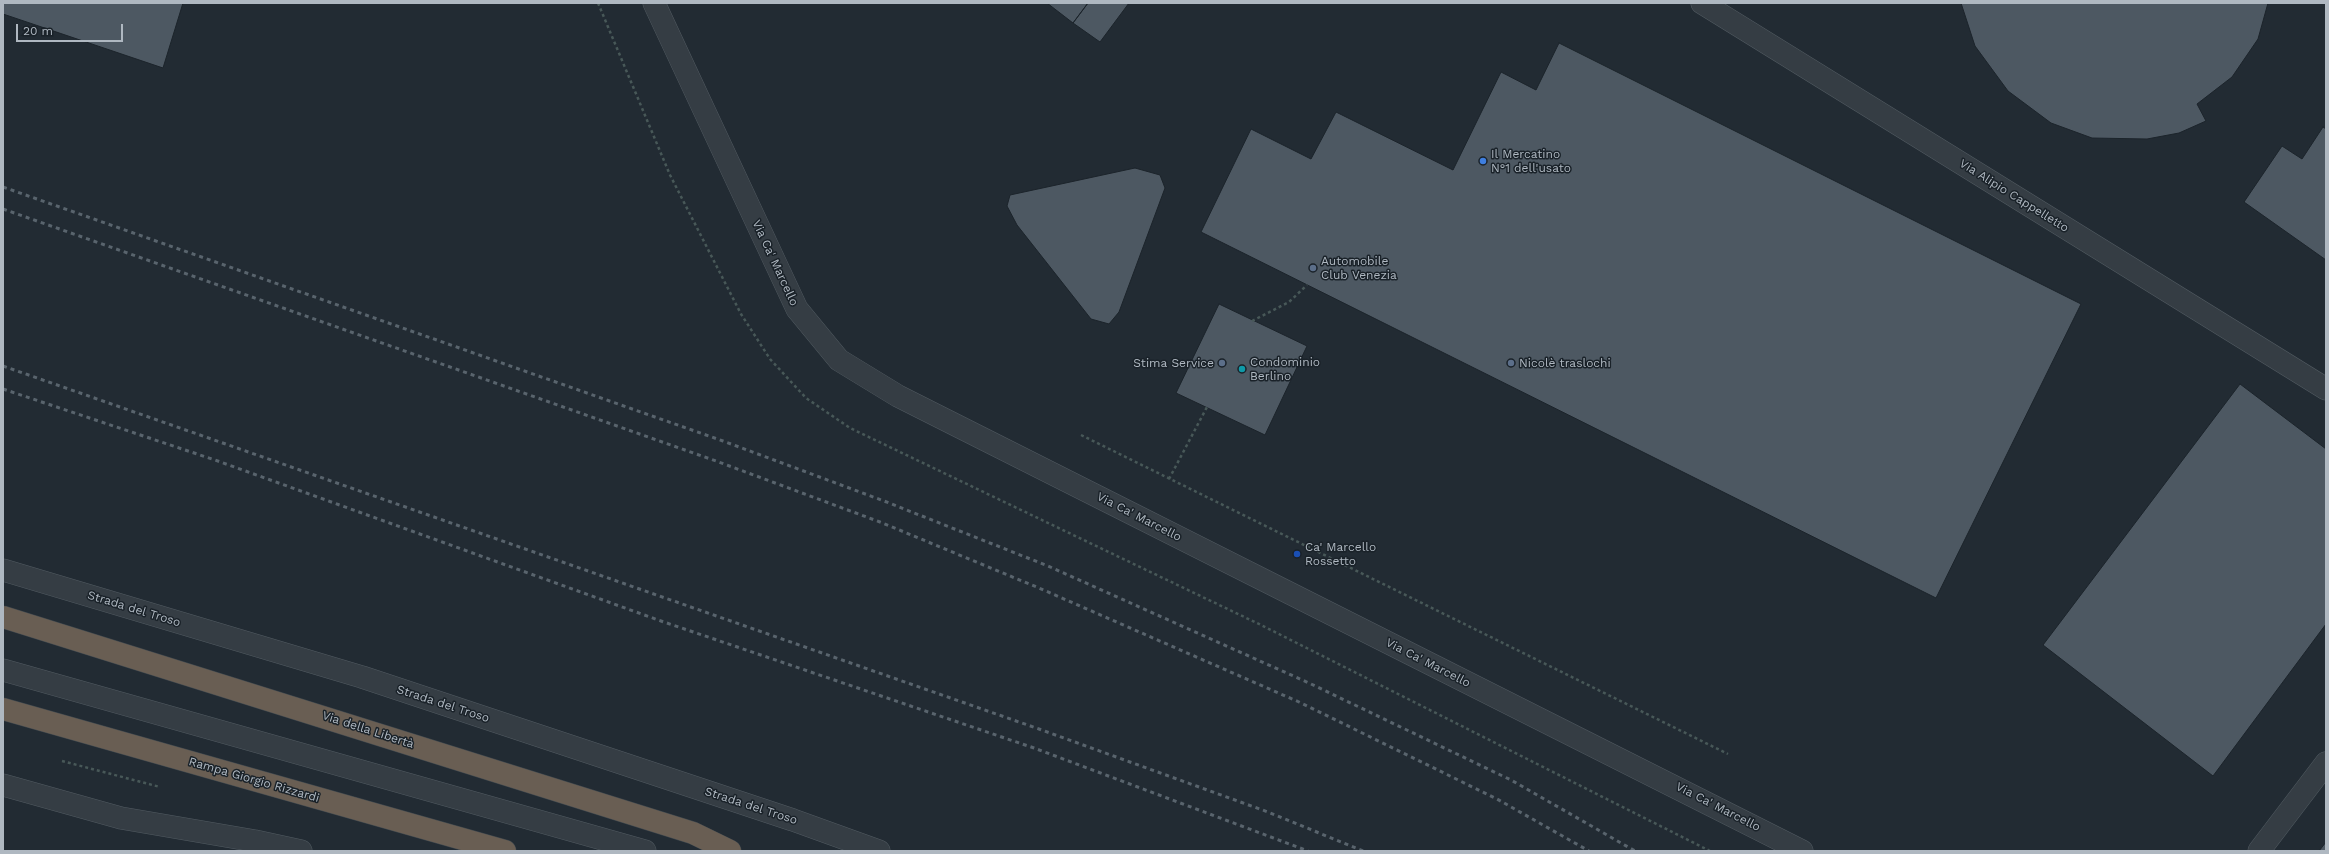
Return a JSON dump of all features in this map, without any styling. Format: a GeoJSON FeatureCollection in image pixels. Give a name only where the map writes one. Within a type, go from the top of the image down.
{"type":"FeatureCollection","features":[{"type":"Feature","properties":{"kind":"highway","name":"Via della Libertà"},"geometry":{"type":"LineString","coordinates":[[3,618],[693,833],[730,851]]}},
{"type":"Feature","properties":{"kind":"highway","name":"Rampa Giorgio Rizzardi"},"geometry":{"type":"LineString","coordinates":[[3,709],[506,851]]}},
{"type":"Feature","properties":{"kind":"street","name":"Via Ca' Marcello"},"geometry":{"type":"LineString","coordinates":[[654,3],[797,309],[840,360],[898,396],[1802,851]]}},
{"type":"Feature","properties":{"kind":"street","name":"Via Alipio Cappelletto"},"geometry":{"type":"LineString","coordinates":[[1702,3],[2326,389]]}},
{"type":"Feature","properties":{"kind":"street","name":"Strada del Troso"},"geometry":{"type":"LineString","coordinates":[[3,570],[362,677],[793,820],[879,851]]}},
{"type":"Feature","properties":{"kind":"street"},"geometry":{"type":"LineString","coordinates":[[3,670],[644,851]]}},
{"type":"Feature","properties":{"kind":"street"},"geometry":{"type":"LineString","coordinates":[[2259,851],[2326,763]]}},
{"type":"Feature","properties":{"kind":"street"},"geometry":{"type":"LineString","coordinates":[[3,785],[120,818],[255,841],[301,851]]}},
{"type":"Feature","properties":{"kind":"path"},"geometry":{"type":"LineString","coordinates":[[598,3],[670,175]]}},
{"type":"Feature","properties":{"kind":"path"},"geometry":{"type":"LineString","coordinates":[[1252,320],[1289,302],[1307,285]]}},
{"type":"Feature","properties":{"kind":"path"},"geometry":{"type":"LineString","coordinates":[[1169,479],[1207,407]]}},
{"type":"Feature","properties":{"kind":"path"},"geometry":{"type":"LineString","coordinates":[[1081,435],[1728,754]]}},
{"type":"Feature","properties":{"kind":"building"},"geometry":{"type":"Polygon","coordinates":[[[3,3],[183,3],[163,68],[3,14],[3,3]]]}},
{"type":"Feature","properties":{"kind":"building"},"geometry":{"type":"Polygon","coordinates":[[[1047,3],[1088,3],[1073,23],[1047,3]]]}},
{"type":"Feature","properties":{"kind":"building"},"geometry":{"type":"Polygon","coordinates":[[[1088,3],[1129,3],[1100,42],[1073,23],[1088,3]]]}},
{"type":"Feature","properties":{"kind":"building"},"geometry":{"type":"Polygon","coordinates":[[[1961,3],[2268,3],[2258,39],[2232,77],[2197,104],[2206,121],[2179,133],[2147,139],[2092,138],[2051,123],[2008,91],[1975,46],[1961,3]]]}},
{"type":"Feature","properties":{"kind":"building"},"geometry":{"type":"Polygon","coordinates":[[[1559,43],[2081,304],[1936,598],[1201,232],[1251,129],[1311,159],[1336,112],[1453,170],[1501,72],[1536,90],[1559,43]]]}},
{"type":"Feature","properties":{"kind":"building"},"geometry":{"type":"Polygon","coordinates":[[[2323,127],[2326,129],[2326,260],[2244,202],[2282,146],[2302,159],[2323,127]]]}},
{"type":"Feature","properties":{"kind":"building"},"geometry":{"type":"Polygon","coordinates":[[[1135,168],[1160,175],[1165,188],[1119,312],[1109,324],[1091,319],[1017,225],[1007,206],[1010,195],[1135,168]]]}},
{"type":"Feature","properties":{"kind":"building","name":"Condominio Berlino"},"geometry":{"type":"Polygon","coordinates":[[[1219,304],[1307,346],[1265,435],[1176,393],[1219,304]]]}},
{"type":"Feature","properties":{"kind":"building"},"geometry":{"type":"Polygon","coordinates":[[[2240,384],[2326,449],[2326,624],[2213,776],[2043,645],[2240,384]]]}},
{"type":"Feature","properties":{"kind":"building"},"geometry":{"type":"Polygon","coordinates":[[[2326,842],[2326,851],[2319,851],[2326,842]]]}},
{"type":"Feature","properties":{"kind":"railway"},"geometry":{"type":"LineString","coordinates":[[3,187],[723,441],[884,501],[1048,566],[1309,683],[1511,780],[1635,851]]}},
{"type":"Feature","properties":{"kind":"railway"},"geometry":{"type":"LineString","coordinates":[[3,209],[716,461],[880,522],[1039,588],[1299,702],[1497,799],[1589,851]]}},
{"type":"Feature","properties":{"kind":"railway"},"geometry":{"type":"LineString","coordinates":[[3,366],[1039,729],[1268,812],[1363,851]]}},
{"type":"Feature","properties":{"kind":"railway"},"geometry":{"type":"LineString","coordinates":[[3,389],[215,460],[661,621],[1034,748],[1308,851]]}},
{"type":"Feature","properties":{"kind":"place","name":"Il Mercatino N°1 dell'usato"},"geometry":{"type":"Point","coordinates":[1483,161]}},
{"type":"Feature","properties":{"kind":"place","name":"Automobile Club Venezia"},"geometry":{"type":"Point","coordinates":[1313,268]}},
{"type":"Feature","properties":{"kind":"place","name":"Stima Service"},"geometry":{"type":"Point","coordinates":[1222,363]}},
{"type":"Feature","properties":{"kind":"place","name":"Nicolè traslochi"},"geometry":{"type":"Point","coordinates":[1511,363]}},
{"type":"Feature","properties":{"kind":"place","name":"Condominio Berlino"},"geometry":{"type":"Point","coordinates":[1242,369]}},
{"type":"Feature","properties":{"kind":"place","name":"Ca' Marcello Rossetto"},"geometry":{"type":"Point","coordinates":[1297,554]}}]}
